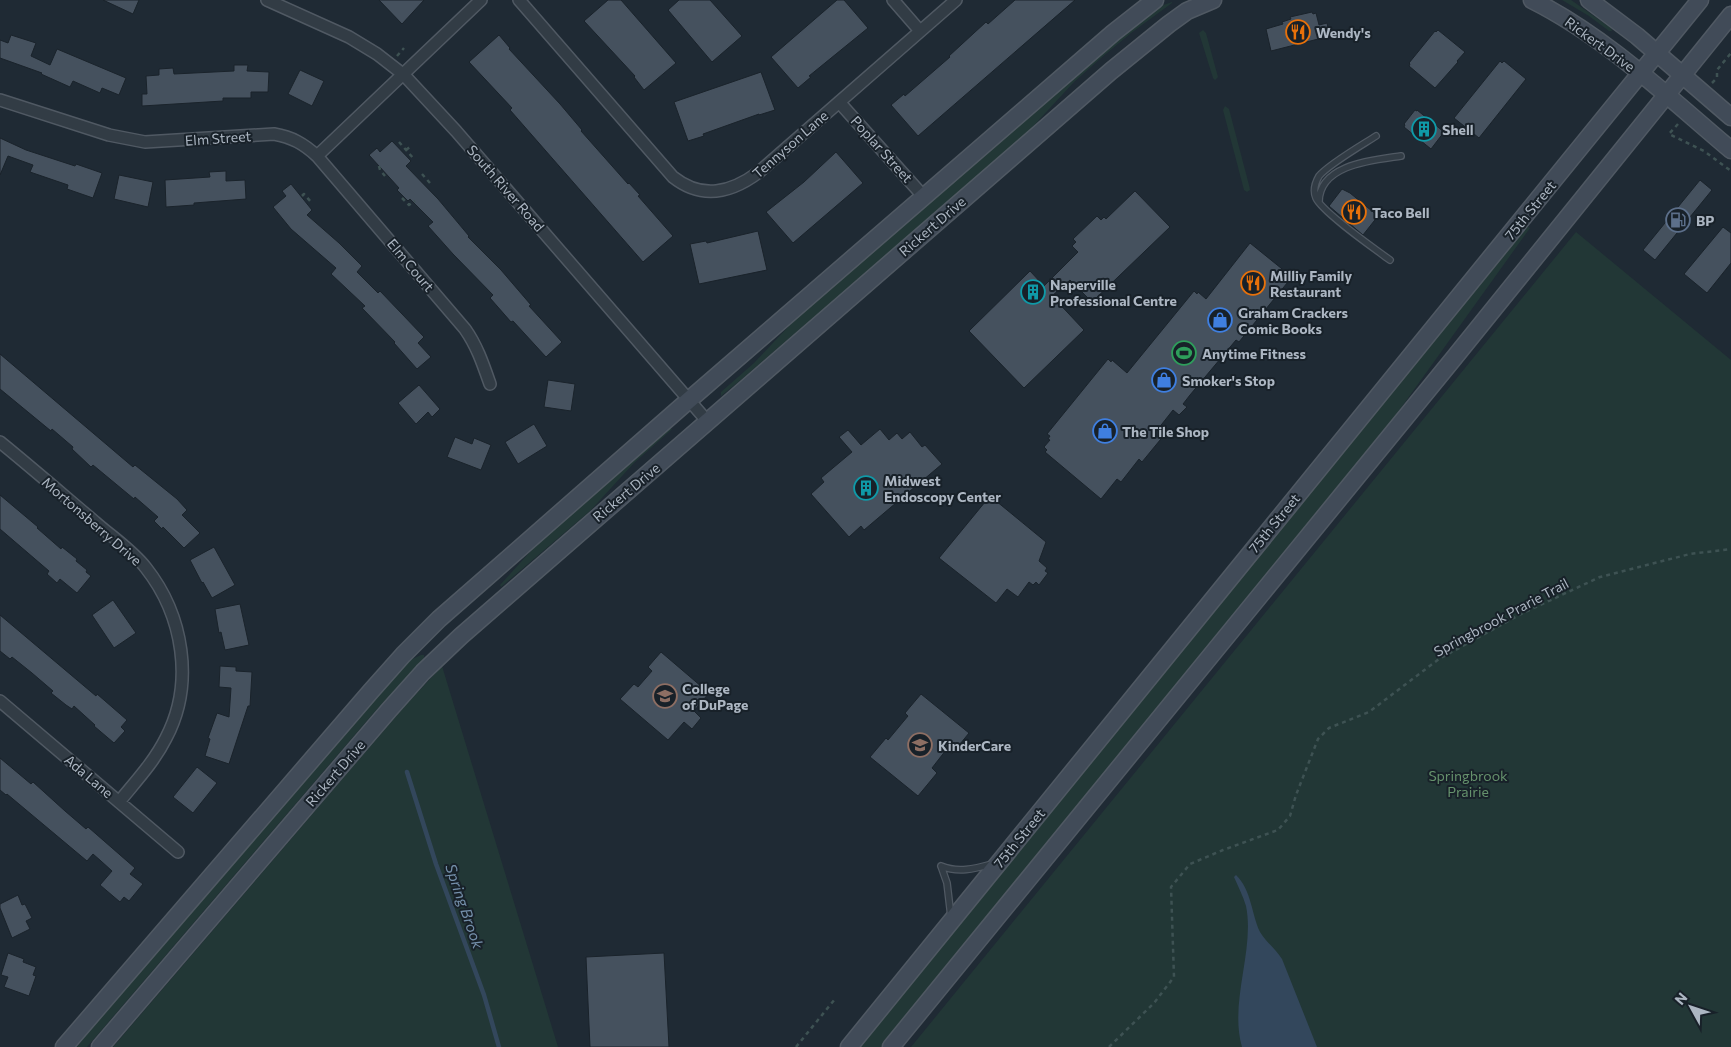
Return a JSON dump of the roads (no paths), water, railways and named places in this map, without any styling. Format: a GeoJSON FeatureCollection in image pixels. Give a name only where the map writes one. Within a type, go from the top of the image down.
{"type":"FeatureCollection","features":[{"type":"Feature","properties":{"kind":"street","name":"South River Road"},"geometry":{"type":"LineString","coordinates":[[267,0],[349,36],[377,54],[404,75],[456,131],[708,422]]}},
{"type":"Feature","properties":{"kind":"street"},"geometry":{"type":"LineString","coordinates":[[317,156],[481,0]]}},
{"type":"Feature","properties":{"kind":"street","name":"Tennyson Lane"},"geometry":{"type":"LineString","coordinates":[[519,0],[672,177],[686,186],[713,191],[721,191],[739,185],[759,172],[956,0]]}},
{"type":"Feature","properties":{"kind":"street"},"geometry":{"type":"LineString","coordinates":[[893,0],[920,31]]}},
{"type":"Feature","properties":{"kind":"street","name":"Rickert Drive"},"geometry":{"type":"LineString","coordinates":[[64,1047],[403,655],[484,578],[1106,40],[1155,0]]}},
{"type":"Feature","properties":{"kind":"street","name":"Rickert Drive"},"geometry":{"type":"LineString","coordinates":[[100,1047],[423,672],[495,605],[1186,6],[1213,0]]}},
{"type":"Feature","properties":{"kind":"street","name":"Rickert Drive"},"geometry":{"type":"LineString","coordinates":[[1532,0],[1579,28],[1641,74],[1731,150]]}},
{"type":"Feature","properties":{"kind":"street","name":"Rickert Drive"},"geometry":{"type":"LineString","coordinates":[[1588,0],[1658,53],[1731,117]]}},
{"type":"Feature","properties":{"kind":"street","name":"75th Street"},"geometry":{"type":"LineString","coordinates":[[849,1047],[1700,0]]}},
{"type":"Feature","properties":{"kind":"street"},"geometry":{"type":"LineString","coordinates":[[892,1047],[1731,15]]}},
{"type":"Feature","properties":{"kind":"street","name":"Elm Street"},"geometry":{"type":"LineString","coordinates":[[0,100],[124,139],[160,142],[274,134],[296,140],[317,156]]}},
{"type":"Feature","properties":{"kind":"street","name":"Poplar Street"},"geometry":{"type":"LineString","coordinates":[[839,102],[924,197]]}},
{"type":"Feature","properties":{"kind":"street","name":"Elm Court"},"geometry":{"type":"LineString","coordinates":[[317,156],[465,329],[480,353],[490,384]]}},
{"type":"Feature","properties":{"kind":"street","name":"Mortonsberry Drive"},"geometry":{"type":"LineString","coordinates":[[0,442],[137,558],[156,581],[167,600],[176,623],[181,647],[182,671],[181,692],[174,720],[157,755],[119,802]]}},
{"type":"Feature","properties":{"kind":"street","name":"Ada Lane"},"geometry":{"type":"LineString","coordinates":[[0,701],[178,852]]}},
{"type":"Feature","properties":{"kind":"lane"},"geometry":{"type":"LineString","coordinates":[[1376,136],[1325,170],[1315,183],[1314,191],[1319,203],[1390,260]]}},
{"type":"Feature","properties":{"kind":"lane"},"geometry":{"type":"LineString","coordinates":[[1319,203],[1319,195],[1329,179],[1350,165],[1401,156]]}},
{"type":"Feature","properties":{"kind":"lane"},"geometry":{"type":"LineString","coordinates":[[951,921],[947,883],[940,866],[952,870],[973,870],[1000,861]]}},
{"type":"Feature","properties":{"kind":"water"},"geometry":{"type":"Polygon","coordinates":[[[1236,875],[1248,895],[1260,932],[1282,959],[1317,1047],[1242,1047],[1238,1012],[1248,923],[1246,906],[1234,877],[1236,875]]]}},
{"type":"Feature","properties":{"kind":"waterway","name":"Spring Brook"},"geometry":{"type":"LineString","coordinates":[[407,772],[436,864],[484,995],[499,1047]]}},
{"type":"Feature","properties":{"kind":"place","name":"Wendy's"},"geometry":{"type":"Point","coordinates":[1298,32]}},
{"type":"Feature","properties":{"kind":"place","name":"Shell"},"geometry":{"type":"Point","coordinates":[1424,129]}},
{"type":"Feature","properties":{"kind":"place","name":"Taco Bell"},"geometry":{"type":"Point","coordinates":[1354,212]}},
{"type":"Feature","properties":{"kind":"place","name":"BP"},"geometry":{"type":"Point","coordinates":[1678,220]}},
{"type":"Feature","properties":{"kind":"place","name":"Milliy Family Restaurant"},"geometry":{"type":"Point","coordinates":[1253,283]}},
{"type":"Feature","properties":{"kind":"place","name":"Naperville Professional Centre"},"geometry":{"type":"Point","coordinates":[1033,292]}},
{"type":"Feature","properties":{"kind":"place","name":"Graham Crackers Comic Books"},"geometry":{"type":"Point","coordinates":[1220,320]}},
{"type":"Feature","properties":{"kind":"place","name":"Anytime Fitness"},"geometry":{"type":"Point","coordinates":[1184,353]}},
{"type":"Feature","properties":{"kind":"place","name":"Smoker's Stop"},"geometry":{"type":"Point","coordinates":[1164,380]}},
{"type":"Feature","properties":{"kind":"place","name":"The Tile Shop"},"geometry":{"type":"Point","coordinates":[1105,431]}},
{"type":"Feature","properties":{"kind":"place","name":"Midwest Endoscopy Center"},"geometry":{"type":"Point","coordinates":[866,488]}},
{"type":"Feature","properties":{"kind":"place","name":"College of DuPage"},"geometry":{"type":"Point","coordinates":[665,696]}},
{"type":"Feature","properties":{"kind":"place","name":"KinderCare"},"geometry":{"type":"Point","coordinates":[920,745]}},
{"type":"Feature","properties":{"kind":"park label","name":"Springbrook Prairie"},"geometry":{"type":"Point","coordinates":[1468,784]}}]}
